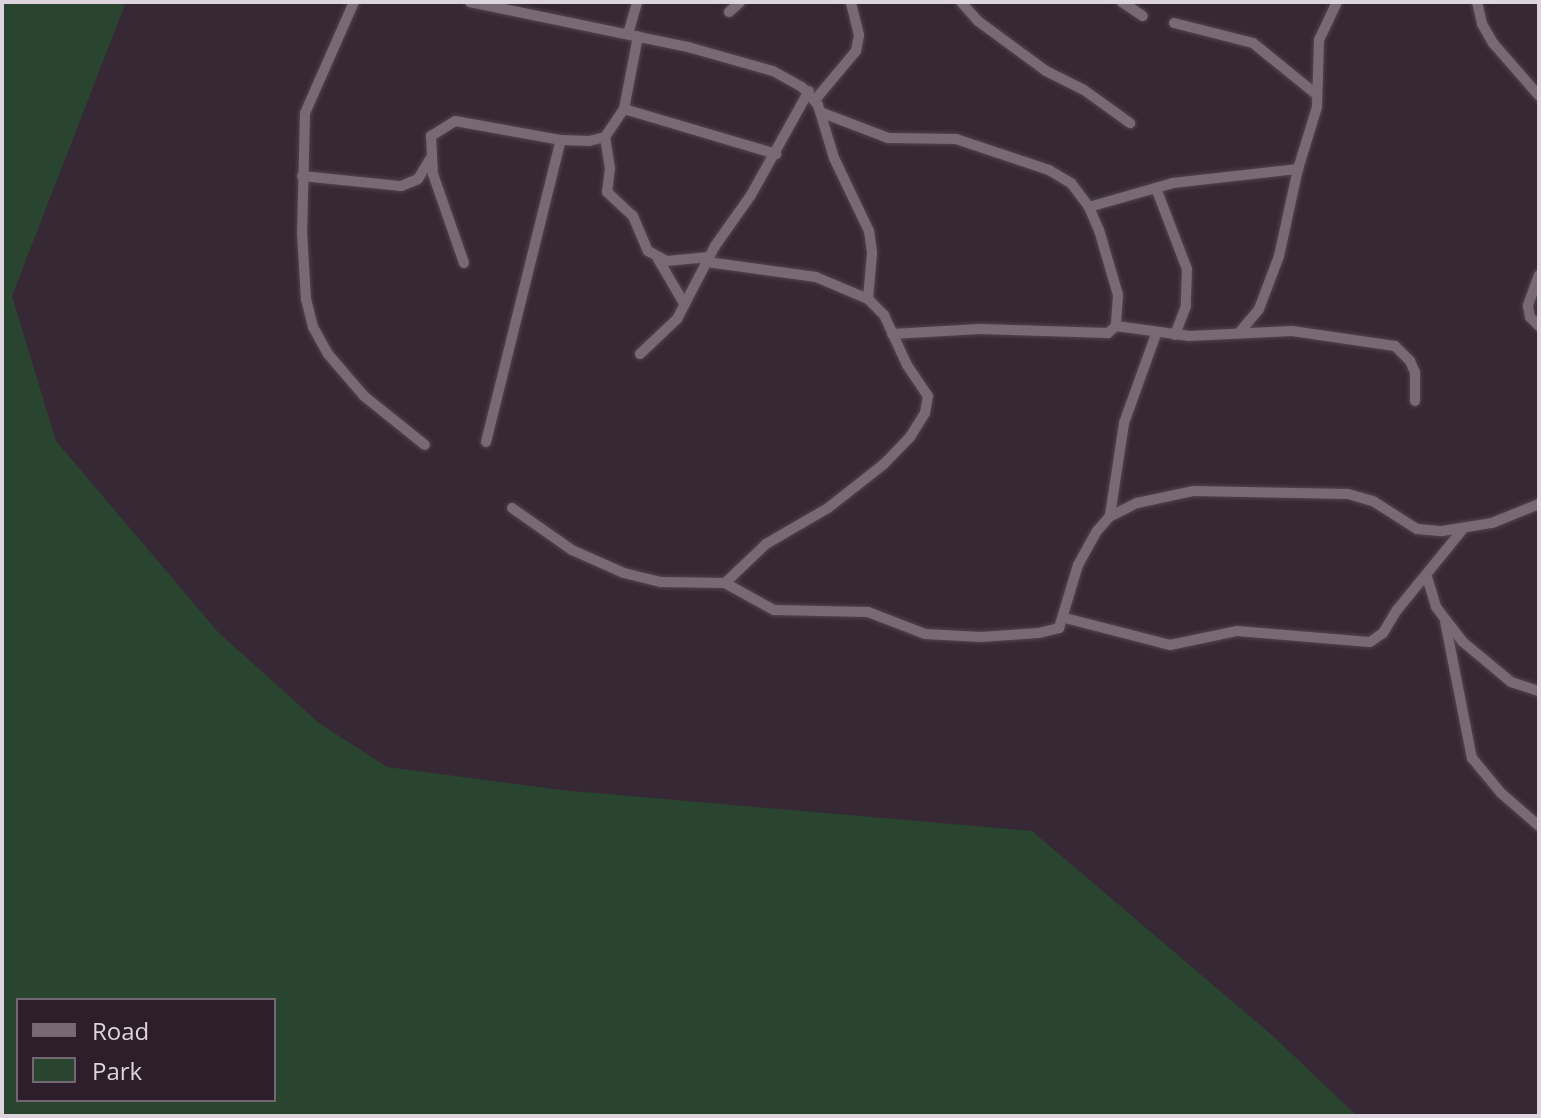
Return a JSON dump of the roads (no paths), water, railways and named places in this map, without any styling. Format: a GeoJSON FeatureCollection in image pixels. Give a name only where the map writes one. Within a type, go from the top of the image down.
{"type":"FeatureCollection","features":[{"type":"Feature","properties":{"kind":"street"},"geometry":{"type":"LineString","coordinates":[[354,2],[305,113],[303,268],[313,327],[328,354],[364,396],[425,445]]}},
{"type":"Feature","properties":{"kind":"street"},"geometry":{"type":"LineString","coordinates":[[470,2],[633,35],[773,71],[812,96],[834,158],[869,231],[872,253],[868,299]]}},
{"type":"Feature","properties":{"kind":"street"},"geometry":{"type":"LineString","coordinates":[[464,263],[430,159],[431,136],[455,121],[561,140],[589,141],[605,137],[624,109],[637,2]]}},
{"type":"Feature","properties":{"kind":"street"},"geometry":{"type":"LineString","coordinates":[[729,12],[740,2]]}},
{"type":"Feature","properties":{"kind":"street"},"geometry":{"type":"LineString","coordinates":[[640,354],[668,329],[685,305],[708,260],[812,96],[856,51],[859,35],[851,2]]}},
{"type":"Feature","properties":{"kind":"street"},"geometry":{"type":"LineString","coordinates":[[962,2],[978,21],[1046,71],[1084,90],[1130,123]]}},
{"type":"Feature","properties":{"kind":"street"},"geometry":{"type":"LineString","coordinates":[[1122,2],[1143,16]]}},
{"type":"Feature","properties":{"kind":"street"},"geometry":{"type":"LineString","coordinates":[[1239,333],[1268,290],[1298,169],[1314,121],[1319,40],[1337,2]]}},
{"type":"Feature","properties":{"kind":"street"},"geometry":{"type":"LineString","coordinates":[[1477,2],[1482,24],[1493,43],[1539,96]]}},
{"type":"Feature","properties":{"kind":"street"},"geometry":{"type":"LineString","coordinates":[[1174,23],[1253,43],[1317,95]]}},
{"type":"Feature","properties":{"kind":"street"},"geometry":{"type":"LineString","coordinates":[[624,109],[776,154]]}},
{"type":"Feature","properties":{"kind":"street"},"geometry":{"type":"LineString","coordinates":[[820,112],[888,138],[956,139],[1037,165],[1071,183],[1089,207],[1118,295],[1116,326]]}},
{"type":"Feature","properties":{"kind":"street"},"geometry":{"type":"LineString","coordinates":[[605,137],[610,168],[607,192],[633,216],[648,251],[658,259],[685,305]]}},
{"type":"Feature","properties":{"kind":"street"},"geometry":{"type":"LineString","coordinates":[[486,442],[561,140]]}},
{"type":"Feature","properties":{"kind":"street"},"geometry":{"type":"LineString","coordinates":[[302,176],[401,186],[418,179],[430,159]]}},
{"type":"Feature","properties":{"kind":"street"},"geometry":{"type":"LineString","coordinates":[[1089,207],[1156,188],[1211,177],[1298,169]]}},
{"type":"Feature","properties":{"kind":"street"},"geometry":{"type":"LineString","coordinates":[[1156,188],[1187,269],[1186,306],[1175,335]]}},
{"type":"Feature","properties":{"kind":"street"},"geometry":{"type":"LineString","coordinates":[[658,259],[708,260],[816,277],[868,299],[884,315],[907,365],[928,396],[925,413],[910,437],[859,486],[766,544],[725,583]]}},
{"type":"Feature","properties":{"kind":"street"},"geometry":{"type":"LineString","coordinates":[[1539,275],[1528,306],[1530,317],[1539,326]]}},
{"type":"Feature","properties":{"kind":"street"},"geometry":{"type":"LineString","coordinates":[[892,334],[980,329],[1101,335],[1116,326],[1175,335],[1292,331],[1395,346],[1410,361],[1415,372],[1415,401]]}},
{"type":"Feature","properties":{"kind":"street"},"geometry":{"type":"LineString","coordinates":[[512,508],[572,550],[624,573],[661,582],[725,583],[774,610],[868,612],[925,634],[1014,636],[1051,631],[1059,628],[1065,618],[1078,565],[1114,506],[1124,423],[1156,334]]}},
{"type":"Feature","properties":{"kind":"street"},"geometry":{"type":"LineString","coordinates":[[1109,517],[1137,503],[1193,491],[1320,492],[1363,496],[1417,529],[1463,529],[1492,523],[1539,504]]}},
{"type":"Feature","properties":{"kind":"street"},"geometry":{"type":"LineString","coordinates":[[1065,618],[1170,645],[1237,631],[1370,642],[1383,633],[1397,610],[1427,577],[1463,529]]}},
{"type":"Feature","properties":{"kind":"street"},"geometry":{"type":"LineString","coordinates":[[1427,577],[1431,596],[1445,621],[1463,642],[1511,682],[1539,691]]}},
{"type":"Feature","properties":{"kind":"street"},"geometry":{"type":"LineString","coordinates":[[1445,621],[1472,758],[1501,793],[1539,826]]}}]}
